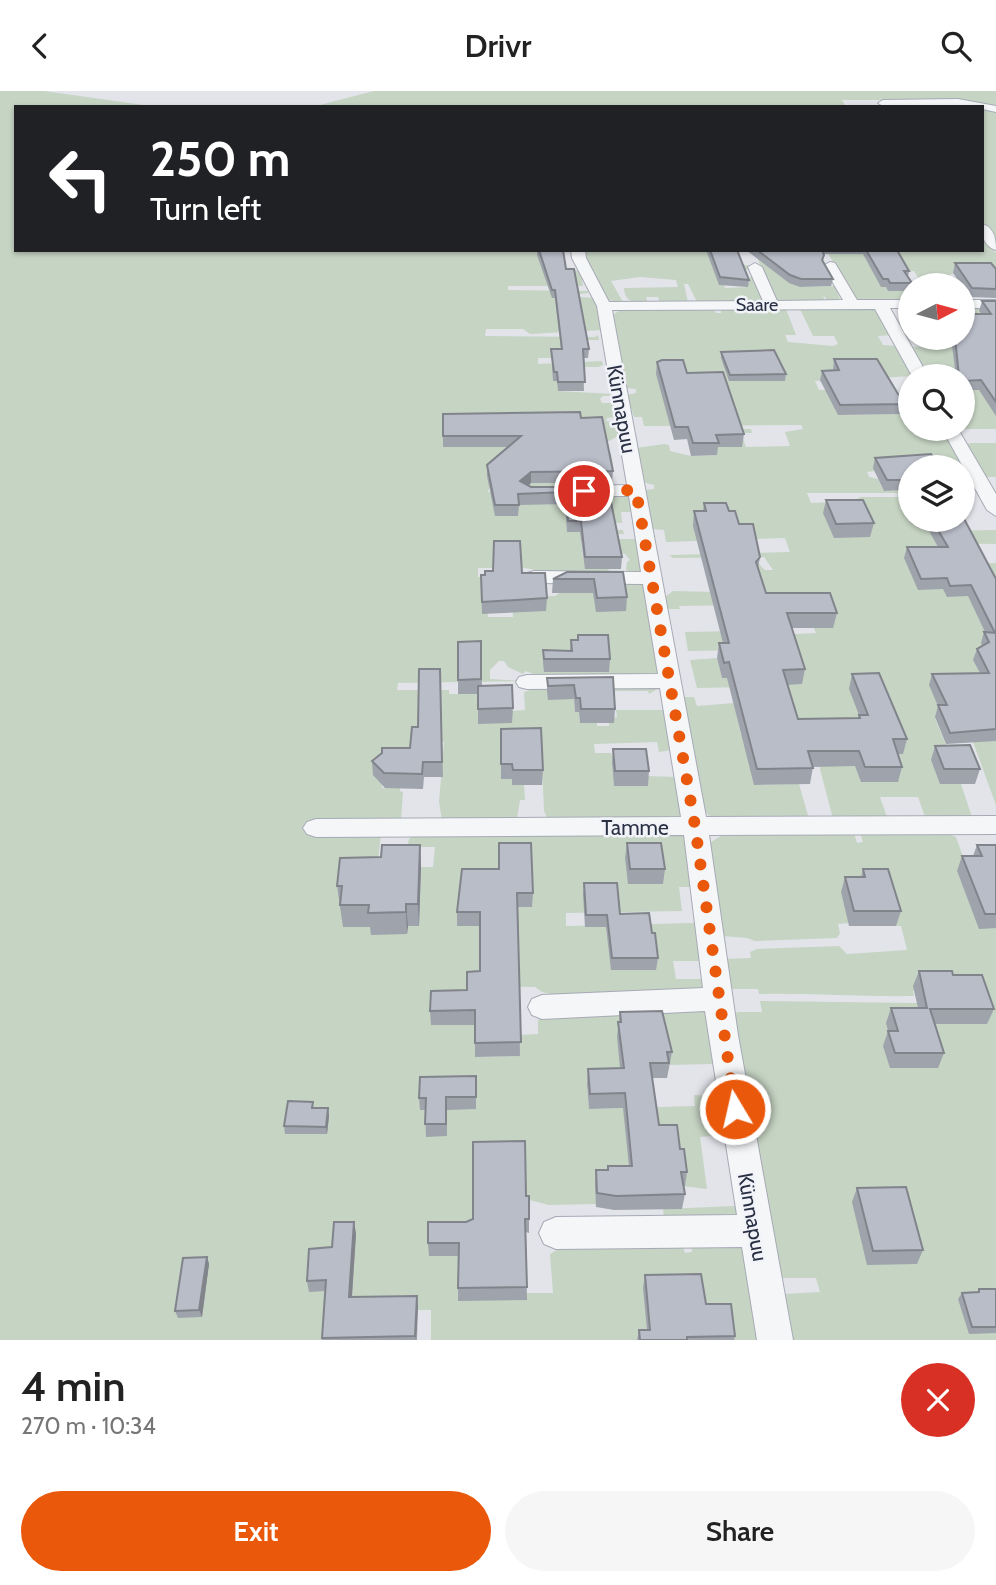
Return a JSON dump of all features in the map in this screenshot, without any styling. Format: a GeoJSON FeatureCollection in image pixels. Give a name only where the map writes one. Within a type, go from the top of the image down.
{"type":"FeatureCollection","features":[{"type":"Feature","properties":{"kind":"street"},"geometry":{"type":"LineString","coordinates":[[883,103],[958,102],[974,105]]}},
{"type":"Feature","properties":{"kind":"street"},"geometry":{"type":"LineString","coordinates":[[984,231],[996,246]]}},
{"type":"Feature","properties":{"kind":"street","name":"Künnapuu"},"geometry":{"type":"LineString","coordinates":[[578,252],[604,306],[695,826],[718,999],[775,1340]]}},
{"type":"Feature","properties":{"kind":"street"},"geometry":{"type":"LineString","coordinates":[[830,266],[852,304]]}},
{"type":"Feature","properties":{"kind":"street"},"geometry":{"type":"LineString","coordinates":[[755,267],[772,305]]}},
{"type":"Feature","properties":{"kind":"street"},"geometry":{"type":"LineString","coordinates":[[880,304],[913,364]]}},
{"type":"Feature","properties":{"kind":"street","name":"Saare"},"geometry":{"type":"LineString","coordinates":[[604,306],[898,304]]}},
{"type":"Feature","properties":{"kind":"street"},"geometry":{"type":"LineString","coordinates":[[975,304],[996,304]]}},
{"type":"Feature","properties":{"kind":"street"},"geometry":{"type":"LineString","coordinates":[[957,441],[996,510]]}},
{"type":"Feature","properties":{"kind":"street"},"geometry":{"type":"LineString","coordinates":[[558,491],[636,490]]}},
{"type":"Feature","properties":{"kind":"street"},"geometry":{"type":"LineString","coordinates":[[534,577],[653,578]]}},
{"type":"Feature","properties":{"kind":"street"},"geometry":{"type":"LineString","coordinates":[[527,682],[669,681]]}},
{"type":"Feature","properties":{"kind":"street","name":"Tamme"},"geometry":{"type":"LineString","coordinates":[[316,828],[996,825]]}},
{"type":"Feature","properties":{"kind":"street"},"geometry":{"type":"LineString","coordinates":[[542,1007],[718,999]]}},
{"type":"Feature","properties":{"kind":"street"},"geometry":{"type":"LineString","coordinates":[[556,1233],[755,1231]]}},
{"type":"Feature","properties":{"kind":"green space"},"geometry":{"type":"Polygon","coordinates":[[[0,91],[44,91],[144,105],[14,105],[14,252],[549,252],[553,268],[572,268],[581,273],[583,286],[508,286],[508,290],[588,291],[566,296],[595,298],[603,330],[530,334],[523,329],[486,329],[485,336],[598,335],[599,340],[561,340],[568,347],[561,348],[562,358],[538,358],[538,364],[602,361],[603,365],[598,367],[559,367],[553,375],[553,381],[560,381],[558,391],[613,394],[600,399],[602,403],[615,403],[616,417],[607,418],[606,421],[617,423],[620,435],[609,441],[601,440],[576,454],[611,453],[613,465],[575,465],[589,480],[590,486],[571,486],[570,489],[535,488],[491,481],[488,492],[629,494],[633,512],[621,512],[622,523],[603,522],[603,530],[623,530],[624,534],[608,534],[608,539],[638,539],[644,572],[629,573],[626,569],[630,560],[625,554],[581,541],[583,558],[610,569],[606,572],[546,572],[494,562],[495,568],[478,568],[478,577],[485,577],[488,617],[513,617],[512,597],[555,596],[570,586],[645,582],[658,675],[546,678],[525,671],[523,674],[508,667],[504,661],[499,661],[490,670],[490,679],[523,681],[398,683],[397,690],[449,690],[449,694],[478,694],[512,711],[525,710],[524,692],[543,686],[659,688],[649,694],[648,691],[596,691],[574,700],[575,712],[579,712],[580,723],[609,726],[609,723],[614,722],[613,718],[617,717],[616,710],[664,710],[672,750],[659,752],[657,742],[594,744],[595,753],[611,753],[615,763],[612,764],[614,786],[646,776],[676,777],[681,819],[548,819],[544,811],[541,743],[501,757],[501,779],[512,779],[513,785],[524,785],[525,800],[520,800],[517,819],[442,820],[439,802],[444,742],[413,742],[411,762],[382,780],[382,788],[400,787],[403,792],[401,821],[381,833],[371,927],[407,934],[408,926],[419,926],[421,867],[433,867],[435,847],[407,847],[409,839],[414,836],[683,833],[686,836],[692,887],[679,887],[682,911],[566,913],[566,926],[695,923],[700,961],[673,961],[676,979],[703,979],[705,988],[563,997],[542,992],[535,987],[480,986],[475,1025],[475,1057],[520,1056],[519,1035],[538,1034],[538,1020],[542,1018],[706,1010],[713,1064],[669,1065],[587,1085],[589,1109],[695,1106],[694,1095],[717,1096],[725,1135],[700,1137],[707,1189],[630,1180],[596,1204],[549,1205],[525,1199],[477,1233],[429,1256],[463,1256],[526,1300],[526,1293],[553,1293],[550,1254],[564,1246],[682,1244],[685,1253],[692,1252],[691,1245],[743,1244],[759,1340],[431,1340],[431,1310],[417,1310],[325,1340],[0,1340],[0,91]],[[476,1089],[420,1110],[426,1110],[446,1132],[447,1110],[476,1089]]]}},
{"type":"Feature","properties":{"kind":"green space"},"geometry":{"type":"Polygon","coordinates":[[[374,91],[996,91],[996,108],[947,100],[842,100],[845,105],[320,105],[374,91]]]}},
{"type":"Feature","properties":{"kind":"green space"},"geometry":{"type":"Polygon","coordinates":[[[984,108],[996,111],[996,241],[984,225],[984,108]]]}},
{"type":"Feature","properties":{"kind":"green space"},"geometry":{"type":"Polygon","coordinates":[[[984,237],[996,253],[996,267],[970,267],[954,273],[898,273],[898,276],[886,287],[889,291],[898,291],[898,301],[856,301],[827,252],[984,252],[984,237]]]}},
{"type":"Feature","properties":{"kind":"green space"},"geometry":{"type":"Polygon","coordinates":[[[583,252],[718,252],[737,263],[750,266],[752,270],[743,269],[724,285],[725,288],[748,287],[748,279],[754,275],[766,301],[749,302],[746,296],[743,297],[744,302],[697,302],[688,284],[684,284],[688,302],[660,303],[658,297],[646,297],[648,303],[635,302],[626,297],[624,288],[678,287],[676,280],[640,277],[611,281],[623,302],[607,300],[586,264],[583,252]]]}},
{"type":"Feature","properties":{"kind":"green space"},"geometry":{"type":"Polygon","coordinates":[[[755,253],[823,259],[827,266],[797,284],[799,287],[835,286],[840,299],[829,302],[823,295],[825,302],[776,301],[755,253]]]}},
{"type":"Feature","properties":{"kind":"green space"},"geometry":{"type":"Polygon","coordinates":[[[975,306],[985,306],[996,429],[975,429],[975,364],[919,364],[912,350],[975,350],[975,306]]]}},
{"type":"Feature","properties":{"kind":"green space"},"geometry":{"type":"Polygon","coordinates":[[[873,308],[891,335],[878,336],[883,345],[897,346],[907,364],[898,364],[898,377],[815,381],[819,390],[898,389],[884,390],[839,415],[898,414],[898,441],[951,441],[958,455],[898,455],[898,468],[867,472],[869,477],[878,479],[884,491],[898,490],[898,493],[807,493],[811,503],[855,501],[860,497],[898,497],[898,532],[996,530],[996,544],[936,543],[941,551],[954,560],[996,563],[996,591],[979,619],[991,644],[996,676],[996,805],[973,742],[935,718],[952,760],[940,784],[961,784],[972,817],[925,817],[918,797],[880,797],[887,817],[833,819],[812,738],[754,785],[799,784],[809,819],[709,816],[703,808],[682,697],[694,697],[697,706],[734,703],[741,735],[794,734],[744,687],[697,688],[690,660],[717,658],[722,678],[776,677],[778,685],[802,684],[749,650],[688,651],[685,632],[784,630],[795,634],[816,633],[814,628],[747,605],[679,606],[680,609],[666,609],[665,597],[673,591],[758,593],[753,574],[758,563],[765,570],[773,570],[764,557],[673,558],[669,555],[790,552],[785,538],[666,542],[664,530],[652,529],[645,490],[654,489],[654,485],[642,482],[636,448],[664,444],[669,445],[670,451],[691,456],[716,455],[709,430],[751,429],[752,433],[741,433],[746,447],[790,446],[785,432],[803,429],[801,425],[644,426],[642,417],[634,417],[627,395],[636,393],[636,389],[626,388],[613,315],[620,310],[713,309],[716,313],[721,313],[721,309],[786,309],[796,335],[785,335],[788,342],[833,346],[838,344],[834,336],[813,336],[800,309],[873,308]]]}},
{"type":"Feature","properties":{"kind":"green space"},"geometry":{"type":"Polygon","coordinates":[[[996,443],[996,477],[986,477],[967,444],[996,443]]]}},
{"type":"Feature","properties":{"kind":"green space"},"geometry":{"type":"Polygon","coordinates":[[[854,833],[857,843],[863,842],[860,833],[946,833],[956,837],[968,871],[957,871],[973,912],[986,912],[996,928],[996,1340],[790,1340],[784,1294],[820,1292],[816,1278],[778,1278],[733,1014],[762,1012],[760,1001],[917,1003],[918,1008],[958,1024],[987,1023],[915,991],[914,996],[875,996],[759,994],[758,989],[730,989],[725,959],[751,958],[750,952],[757,949],[839,946],[847,954],[907,950],[901,926],[896,926],[883,884],[841,892],[849,923],[838,924],[840,933],[837,938],[755,941],[722,936],[708,844],[724,834],[854,833]]]}},
{"type":"Feature","properties":{"kind":"green space"},"geometry":{"type":"Polygon","coordinates":[[[735,1206],[738,1217],[665,1225],[663,1209],[735,1206]]]}},
{"type":"Feature","properties":{"kind":"building"},"geometry":{"type":"Polygon","coordinates":[[[540,252],[563,252],[566,269],[574,269],[589,349],[583,349],[585,382],[558,382],[557,372],[554,372],[551,349],[562,349],[555,290],[552,290],[540,252]]]}},
{"type":"Feature","properties":{"kind":"building"},"geometry":{"type":"Polygon","coordinates":[[[711,252],[738,252],[749,280],[720,277],[711,252]]]}},
{"type":"Feature","properties":{"kind":"building"},"geometry":{"type":"Polygon","coordinates":[[[760,252],[823,252],[822,260],[833,279],[801,279],[790,275],[760,252]]]}},
{"type":"Feature","properties":{"kind":"building"},"geometry":{"type":"Polygon","coordinates":[[[867,252],[898,252],[909,271],[898,273],[898,283],[890,283],[888,279],[883,279],[867,252]]]}},
{"type":"Feature","properties":{"kind":"building"},"geometry":{"type":"Polygon","coordinates":[[[955,263],[991,263],[996,269],[996,289],[975,288],[975,273],[962,273],[955,263]]]}},
{"type":"Feature","properties":{"kind":"building"},"geometry":{"type":"Polygon","coordinates":[[[982,301],[996,301],[996,402],[981,380],[975,380],[975,364],[958,364],[956,350],[975,350],[975,314],[991,314],[982,301]]]}},
{"type":"Feature","properties":{"kind":"building"},"geometry":{"type":"Polygon","coordinates":[[[774,350],[786,374],[730,375],[721,352],[774,350]]]}},
{"type":"Feature","properties":{"kind":"building"},"geometry":{"type":"Polygon","coordinates":[[[834,359],[877,359],[898,394],[898,404],[840,405],[822,371],[839,370],[834,359]]]}},
{"type":"Feature","properties":{"kind":"building"},"geometry":{"type":"Polygon","coordinates":[[[683,360],[687,373],[723,372],[744,434],[716,435],[719,443],[693,443],[688,427],[675,427],[657,362],[683,360]]]}},
{"type":"Feature","properties":{"kind":"building"},"geometry":{"type":"Polygon","coordinates":[[[580,412],[581,418],[602,417],[613,471],[531,472],[520,481],[531,487],[608,487],[622,557],[585,557],[581,521],[568,521],[566,492],[518,494],[519,505],[495,505],[487,465],[521,436],[443,436],[443,414],[580,412]]]}},
{"type":"Feature","properties":{"kind":"building"},"geometry":{"type":"Polygon","coordinates":[[[898,456],[898,480],[887,480],[875,458],[898,456]]]}},
{"type":"Feature","properties":{"kind":"building"},"geometry":{"type":"Polygon","coordinates":[[[826,500],[863,500],[874,523],[836,524],[826,500]]]}},
{"type":"Feature","properties":{"kind":"building"},"geometry":{"type":"Polygon","coordinates":[[[704,503],[726,503],[729,511],[735,511],[739,524],[753,524],[760,557],[756,562],[766,593],[830,593],[837,613],[787,613],[805,669],[783,670],[798,719],[860,718],[859,715],[868,715],[852,674],[879,673],[907,739],[893,739],[902,767],[865,767],[859,751],[808,751],[813,768],[757,769],[729,662],[724,663],[719,643],[729,643],[694,511],[706,511],[704,503]]]}},
{"type":"Feature","properties":{"kind":"building"},"geometry":{"type":"Polygon","coordinates":[[[939,532],[971,532],[996,579],[996,729],[950,733],[938,705],[947,705],[932,674],[989,673],[977,649],[989,642],[984,632],[995,633],[971,585],[950,586],[947,578],[921,579],[907,547],[948,547],[939,532]]]}},
{"type":"Feature","properties":{"kind":"building"},"geometry":{"type":"Polygon","coordinates":[[[494,541],[520,541],[522,573],[545,573],[547,598],[482,602],[481,575],[485,575],[485,571],[493,571],[494,541]]]}},
{"type":"Feature","properties":{"kind":"building"},"geometry":{"type":"Polygon","coordinates":[[[567,572],[623,572],[627,597],[597,598],[594,579],[553,579],[567,572]]]}},
{"type":"Feature","properties":{"kind":"building"},"geometry":{"type":"Polygon","coordinates":[[[578,635],[608,635],[610,659],[544,659],[543,650],[572,651],[571,640],[578,640],[578,635]]]}},
{"type":"Feature","properties":{"kind":"building"},"geometry":{"type":"Polygon","coordinates":[[[481,641],[481,679],[458,680],[458,642],[481,641]]]}},
{"type":"Feature","properties":{"kind":"building"},"geometry":{"type":"Polygon","coordinates":[[[419,669],[440,669],[442,762],[423,762],[422,774],[384,773],[372,761],[382,753],[382,748],[410,748],[412,727],[418,727],[419,669]]]}},
{"type":"Feature","properties":{"kind":"building"},"geometry":{"type":"Polygon","coordinates":[[[613,677],[615,709],[581,709],[580,698],[576,698],[574,685],[548,686],[547,678],[613,677]]]}},
{"type":"Feature","properties":{"kind":"building"},"geometry":{"type":"Polygon","coordinates":[[[512,685],[513,708],[478,709],[478,686],[512,685]]]}},
{"type":"Feature","properties":{"kind":"building"},"geometry":{"type":"Polygon","coordinates":[[[541,728],[543,770],[513,770],[512,764],[501,764],[501,729],[541,728]]]}},
{"type":"Feature","properties":{"kind":"building"},"geometry":{"type":"Polygon","coordinates":[[[970,745],[980,769],[944,769],[935,746],[970,745]]]}},
{"type":"Feature","properties":{"kind":"building"},"geometry":{"type":"Polygon","coordinates":[[[613,749],[646,749],[649,771],[615,771],[613,749]]]}},
{"type":"Feature","properties":{"kind":"building"},"geometry":{"type":"Polygon","coordinates":[[[499,843],[531,843],[533,893],[517,893],[521,1042],[475,1043],[475,1010],[430,1011],[431,991],[467,990],[467,972],[480,971],[480,912],[457,912],[462,869],[499,869],[499,843]]]}},
{"type":"Feature","properties":{"kind":"building"},"geometry":{"type":"Polygon","coordinates":[[[627,843],[661,843],[665,869],[630,869],[627,843]]]}},
{"type":"Feature","properties":{"kind":"building"},"geometry":{"type":"Polygon","coordinates":[[[382,845],[420,845],[418,904],[406,904],[406,912],[368,913],[369,905],[340,905],[342,886],[337,886],[340,858],[381,857],[382,845]]]}},
{"type":"Feature","properties":{"kind":"building"},"geometry":{"type":"Polygon","coordinates":[[[977,845],[996,845],[996,914],[985,914],[962,856],[982,856],[977,845]]]}},
{"type":"Feature","properties":{"kind":"building"},"geometry":{"type":"Polygon","coordinates":[[[863,869],[888,869],[901,911],[854,911],[845,877],[865,877],[863,869]]]}},
{"type":"Feature","properties":{"kind":"building"},"geometry":{"type":"Polygon","coordinates":[[[584,883],[617,883],[620,914],[649,913],[658,958],[612,958],[607,915],[586,915],[584,883]]]}},
{"type":"Feature","properties":{"kind":"building"},"geometry":{"type":"Polygon","coordinates":[[[919,971],[982,975],[994,1009],[930,1009],[944,1053],[895,1053],[888,1031],[898,1031],[891,1008],[927,1008],[919,971]]]}},
{"type":"Feature","properties":{"kind":"building"},"geometry":{"type":"Polygon","coordinates":[[[662,1011],[672,1052],[667,1052],[669,1063],[650,1063],[659,1125],[677,1125],[680,1149],[684,1149],[687,1172],[681,1172],[685,1194],[616,1196],[597,1193],[596,1170],[608,1170],[608,1166],[632,1166],[625,1093],[590,1094],[588,1069],[624,1068],[618,1022],[621,1022],[620,1012],[662,1011]]]}},
{"type":"Feature","properties":{"kind":"building"},"geometry":{"type":"Polygon","coordinates":[[[476,1076],[476,1097],[446,1097],[446,1124],[425,1124],[426,1098],[419,1098],[420,1077],[476,1076]]]}},
{"type":"Feature","properties":{"kind":"building"},"geometry":{"type":"Polygon","coordinates":[[[288,1101],[313,1102],[312,1108],[328,1108],[326,1127],[284,1126],[288,1101]]]}},
{"type":"Feature","properties":{"kind":"building"},"geometry":{"type":"Polygon","coordinates":[[[525,1141],[526,1196],[529,1196],[529,1219],[525,1219],[527,1287],[458,1288],[459,1243],[428,1243],[428,1222],[466,1222],[473,1219],[473,1142],[525,1141]]]}},
{"type":"Feature","properties":{"kind":"building"},"geometry":{"type":"Polygon","coordinates":[[[906,1187],[923,1250],[873,1251],[857,1188],[906,1187]]]}},
{"type":"Feature","properties":{"kind":"building"},"geometry":{"type":"Polygon","coordinates":[[[334,1222],[354,1222],[349,1297],[417,1296],[415,1336],[322,1338],[326,1280],[307,1281],[309,1249],[332,1247],[334,1222]]]}},
{"type":"Feature","properties":{"kind":"building"},"geometry":{"type":"Polygon","coordinates":[[[207,1257],[199,1310],[175,1311],[183,1258],[207,1257]]]}},
{"type":"Feature","properties":{"kind":"building"},"geometry":{"type":"Polygon","coordinates":[[[701,1274],[706,1304],[731,1304],[735,1336],[640,1340],[639,1330],[650,1330],[645,1275],[701,1274]]]}},
{"type":"Feature","properties":{"kind":"building"},"geometry":{"type":"Polygon","coordinates":[[[979,1289],[996,1289],[996,1327],[972,1327],[962,1293],[979,1292],[979,1289]]]}},
{"type":"Feature","properties":{"kind":"route"},"geometry":{"type":"LineString","coordinates":[[584,491],[636,490],[695,826],[735,1109]]}}]}
